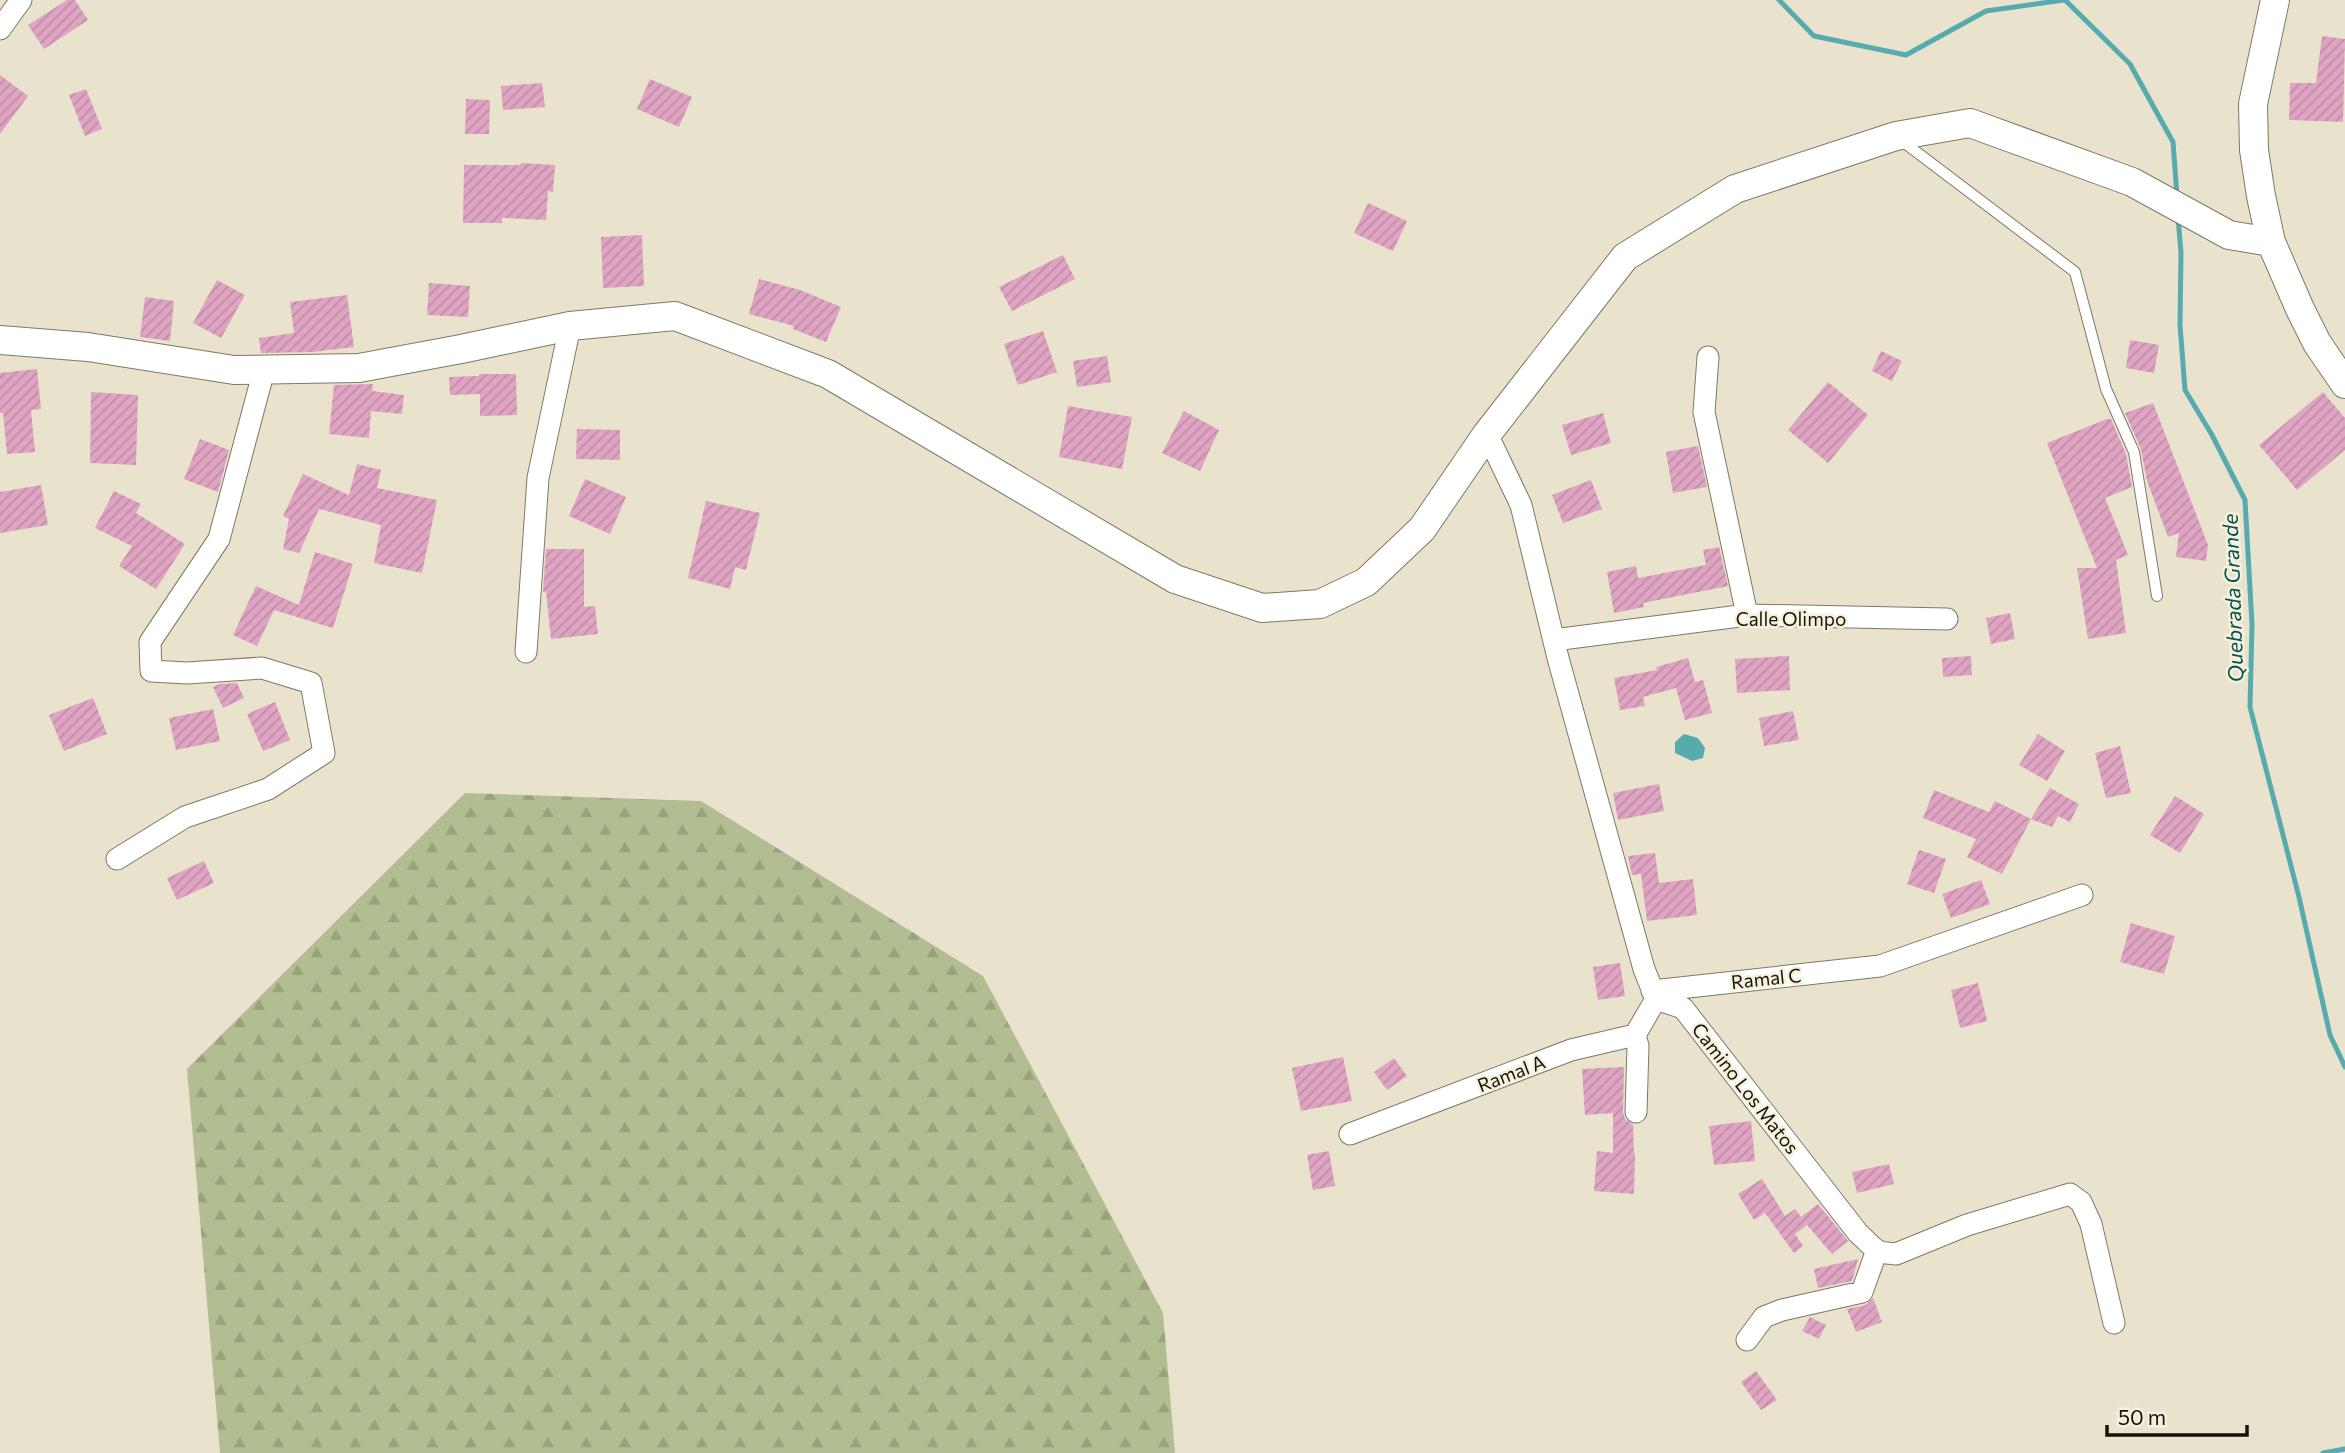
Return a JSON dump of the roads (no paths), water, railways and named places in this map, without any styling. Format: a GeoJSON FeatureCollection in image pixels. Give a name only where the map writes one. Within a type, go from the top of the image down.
{"type":"FeatureCollection","features":[{"type":"Feature","properties":{"kind":"street"},"geometry":{"type":"LineString","coordinates":[[0,29],[21,0]]}},
{"type":"Feature","properties":{"kind":"street"},"geometry":{"type":"LineString","coordinates":[[2274,0],[2253,104],[2254,150],[2271,242],[2317,343],[2345,384]]}},
{"type":"Feature","properties":{"kind":"street"},"geometry":{"type":"LineString","coordinates":[[0,340],[88,347],[234,370],[359,368],[570,326],[674,316],[828,373],[1175,579],[1262,608],[1320,604],[1366,582],[1422,529],[1487,434],[1625,257],[1735,188],[1896,136],[1970,123],[2132,182],[2229,235],[2271,242]]}},
{"type":"Feature","properties":{"kind":"street"},"geometry":{"type":"LineString","coordinates":[[526,652],[538,478],[570,326]]}},
{"type":"Feature","properties":{"kind":"street"},"geometry":{"type":"LineString","coordinates":[[1708,358],[1704,412],[1747,615]]}},
{"type":"Feature","properties":{"kind":"street"},"geometry":{"type":"LineString","coordinates":[[117,859],[185,817],[268,789],[324,753],[311,683],[262,668],[187,673],[151,671],[150,642],[219,539],[264,370]]}},
{"type":"Feature","properties":{"kind":"street"},"geometry":{"type":"LineString","coordinates":[[1487,434],[1521,505],[1554,640],[1644,969],[1654,995],[1635,1035],[1638,1046],[1636,1112]]}},
{"type":"Feature","properties":{"kind":"street","name":"Calle Olimpo"},"geometry":{"type":"LineString","coordinates":[[1554,640],[1747,615],[1947,619]]}},
{"type":"Feature","properties":{"kind":"street","name":"Ramal C"},"geometry":{"type":"LineString","coordinates":[[1654,995],[1880,966],[2082,895]]}},
{"type":"Feature","properties":{"kind":"street","name":"Camino Los Matos"},"geometry":{"type":"LineString","coordinates":[[1654,995],[1683,1009],[1858,1233],[1877,1250]]}},
{"type":"Feature","properties":{"kind":"street","name":"Ramal A"},"geometry":{"type":"LineString","coordinates":[[1350,1134],[1571,1050],[1635,1035]]}},
{"type":"Feature","properties":{"kind":"street"},"geometry":{"type":"LineString","coordinates":[[1747,1340],[1764,1317],[1782,1310],[1862,1292],[1877,1250],[1896,1254],[1967,1226],[2070,1194],[2081,1202],[2091,1224],[2114,1324]]}},
{"type":"Feature","properties":{"kind":"lane"},"geometry":{"type":"LineString","coordinates":[[1896,136],[2075,272],[2106,389],[2134,453],[2157,596]]}},
{"type":"Feature","properties":{"kind":"water"},"geometry":{"type":"Polygon","coordinates":[[[1684,734],[1698,738],[1705,748],[1703,758],[1692,761],[1675,753],[1675,742],[1684,734]]]}},
{"type":"Feature","properties":{"kind":"waterway","name":"Quebrada Grande"},"geometry":{"type":"LineString","coordinates":[[1779,0],[1814,36],[1906,55],[1986,11],[2064,0]]}},
{"type":"Feature","properties":{"kind":"waterway","name":"Quebrada Grande"},"geometry":{"type":"LineString","coordinates":[[2065,0],[2130,64],[2173,142],[2177,196]]}},
{"type":"Feature","properties":{"kind":"waterway","name":"Quebrada Grande"},"geometry":{"type":"LineString","coordinates":[[2178,217],[2181,253],[2180,325],[2185,390],[2212,435],[2245,500],[2252,624],[2250,707],[2299,897],[2330,1035],[2345,1067]]}},
{"type":"Feature","properties":{"kind":"waterway","name":"Quebrada Grande"},"geometry":{"type":"LineString","coordinates":[[2323,1453],[2345,1449]]}}]}
